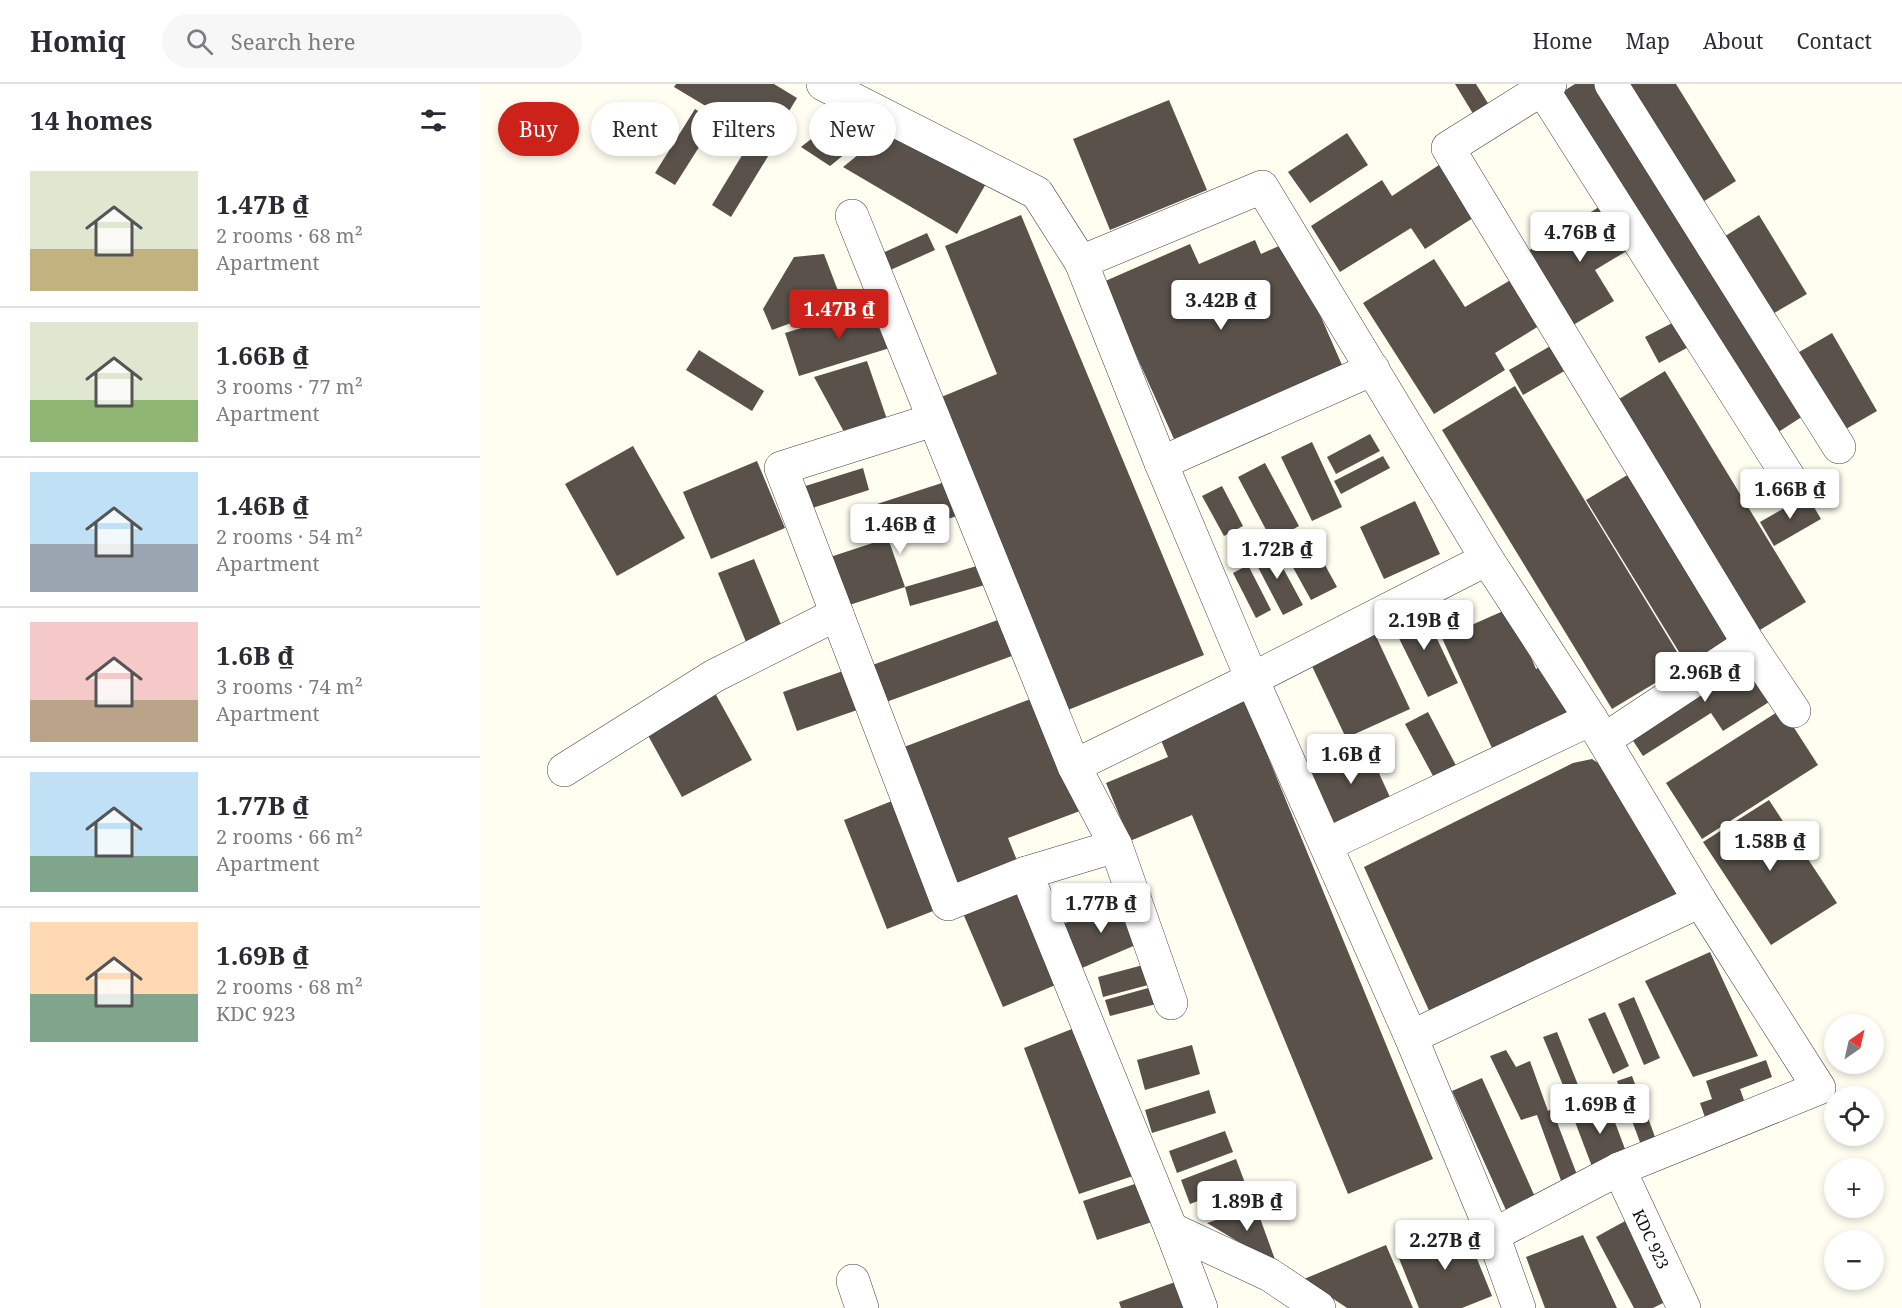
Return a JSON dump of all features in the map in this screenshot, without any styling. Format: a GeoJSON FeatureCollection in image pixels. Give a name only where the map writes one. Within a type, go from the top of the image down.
{"type":"FeatureCollection","features":[{"type":"Feature","properties":{"kind":"street"},"geometry":{"type":"LineString","coordinates":[[823,84],[1037,194],[1081,262],[1161,463],[1252,679],[1411,1037],[1493,1235],[1519,1308]]}},
{"type":"Feature","properties":{"kind":"street"},"geometry":{"type":"LineString","coordinates":[[1611,84],[1839,447]]}},
{"type":"Feature","properties":{"kind":"street"},"geometry":{"type":"LineString","coordinates":[[1794,711],[1749,644],[1448,148],[1544,86],[1795,487]]}},
{"type":"Feature","properties":{"kind":"street"},"geometry":{"type":"LineString","coordinates":[[1081,262],[1262,187],[1487,560],[1597,729],[1700,901],[1819,1088],[1619,1169],[1493,1235]]}},
{"type":"Feature","properties":{"kind":"street"},"geometry":{"type":"LineString","coordinates":[[852,216],[1074,766],[1116,846],[1171,1003]]}},
{"type":"Feature","properties":{"kind":"street"},"geometry":{"type":"LineString","coordinates":[[1161,463],[1373,369]]}},
{"type":"Feature","properties":{"kind":"street"},"geometry":{"type":"LineString","coordinates":[[933,420],[781,468],[948,904],[1026,873],[1116,846]]}},
{"type":"Feature","properties":{"kind":"street"},"geometry":{"type":"LineString","coordinates":[[1074,766],[1487,560]]}},
{"type":"Feature","properties":{"kind":"street"},"geometry":{"type":"LineString","coordinates":[[564,770],[714,676],[837,615]]}},
{"type":"Feature","properties":{"kind":"street"},"geometry":{"type":"LineString","coordinates":[[1326,845],[1597,729],[1749,644]]}},
{"type":"Feature","properties":{"kind":"street"},"geometry":{"type":"LineString","coordinates":[[1026,873],[1201,1308]]}},
{"type":"Feature","properties":{"kind":"street"},"geometry":{"type":"LineString","coordinates":[[1411,1037],[1700,901]]}},
{"type":"Feature","properties":{"kind":"street","name":"KDC 923"},"geometry":{"type":"LineString","coordinates":[[1619,1169],[1684,1308]]}},
{"type":"Feature","properties":{"kind":"street"},"geometry":{"type":"LineString","coordinates":[[1171,1229],[1270,1275],[1319,1308]]}},
{"type":"Feature","properties":{"kind":"building"},"geometry":{"type":"Polygon","coordinates":[[[676,84],[774,84],[797,98],[795,102],[699,102],[674,87],[676,84]]]}},
{"type":"Feature","properties":{"kind":"building"},"geometry":{"type":"Polygon","coordinates":[[[1455,84],[1476,84],[1491,108],[1475,117],[1455,84]]]}},
{"type":"Feature","properties":{"kind":"building"},"geometry":{"type":"Polygon","coordinates":[[[1575,84],[1604,84],[1811,411],[1769,438],[1554,97],[1575,84]]]}},
{"type":"Feature","properties":{"kind":"building"},"geometry":{"type":"Polygon","coordinates":[[[1623,84],[1676,84],[1736,181],[1698,205],[1623,84]]]}},
{"type":"Feature","properties":{"kind":"building"},"geometry":{"type":"Polygon","coordinates":[[[1169,100],[1207,190],[1110,230],[1073,139],[1169,100]]]}},
{"type":"Feature","properties":{"kind":"building"},"geometry":{"type":"Polygon","coordinates":[[[691,115],[691,156],[693,156],[675,185],[655,173],[666,156],[679,156],[679,135],[691,115]]]}},
{"type":"Feature","properties":{"kind":"building"},"geometry":{"type":"Polygon","coordinates":[[[896,132],[987,182],[957,234],[843,167],[857,156],[896,156],[896,132]]]}},
{"type":"Feature","properties":{"kind":"building"},"geometry":{"type":"Polygon","coordinates":[[[1347,133],[1368,165],[1310,203],[1288,172],[1347,133]]]}},
{"type":"Feature","properties":{"kind":"building"},"geometry":{"type":"Polygon","coordinates":[[[809,141],[809,152],[801,147],[809,141]]]}},
{"type":"Feature","properties":{"kind":"building"},"geometry":{"type":"Polygon","coordinates":[[[742,156],[768,156],[731,217],[712,205],[742,156]]]}},
{"type":"Feature","properties":{"kind":"building"},"geometry":{"type":"Polygon","coordinates":[[[815,156],[842,156],[830,166],[815,156]]]}},
{"type":"Feature","properties":{"kind":"building"},"geometry":{"type":"Polygon","coordinates":[[[1442,163],[1476,216],[1425,249],[1411,228],[1340,272],[1311,226],[1382,180],[1392,196],[1442,163]]]}},
{"type":"Feature","properties":{"kind":"building"},"geometry":{"type":"Polygon","coordinates":[[[1607,202],[1635,246],[1595,270],[1614,301],[1568,328],[1523,254],[1607,202]]]}},
{"type":"Feature","properties":{"kind":"building"},"geometry":{"type":"Polygon","coordinates":[[[1021,215],[1204,655],[1063,712],[934,400],[997,374],[945,246],[1021,215]]]}},
{"type":"Feature","properties":{"kind":"building"},"geometry":{"type":"Polygon","coordinates":[[[1759,215],[1807,294],[1769,316],[1722,238],[1759,215]]]}},
{"type":"Feature","properties":{"kind":"building"},"geometry":{"type":"Polygon","coordinates":[[[927,233],[935,250],[886,272],[878,255],[927,233]]]}},
{"type":"Feature","properties":{"kind":"building"},"geometry":{"type":"Polygon","coordinates":[[[1255,240],[1261,254],[1288,242],[1342,365],[1174,439],[1103,282],[1190,244],[1199,264],[1255,240]]]}},
{"type":"Feature","properties":{"kind":"building"},"geometry":{"type":"Polygon","coordinates":[[[824,254],[843,304],[772,330],[763,309],[794,257],[824,254]]]}},
{"type":"Feature","properties":{"kind":"building"},"geometry":{"type":"Polygon","coordinates":[[[1434,259],[1465,307],[1519,275],[1547,321],[1495,353],[1505,370],[1434,414],[1363,303],[1434,259]]]}},
{"type":"Feature","properties":{"kind":"building"},"geometry":{"type":"Polygon","coordinates":[[[879,304],[893,347],[799,376],[785,333],[879,304]]]}},
{"type":"Feature","properties":{"kind":"building"},"geometry":{"type":"Polygon","coordinates":[[[1682,318],[1696,343],[1659,363],[1645,337],[1682,318]]]}},
{"type":"Feature","properties":{"kind":"building"},"geometry":{"type":"Polygon","coordinates":[[[1832,333],[1877,411],[1839,433],[1794,355],[1832,333]]]}},
{"type":"Feature","properties":{"kind":"building"},"geometry":{"type":"Polygon","coordinates":[[[1559,341],[1573,366],[1523,395],[1509,370],[1559,341]]]}},
{"type":"Feature","properties":{"kind":"building"},"geometry":{"type":"Polygon","coordinates":[[[699,350],[764,391],[752,411],[686,370],[699,350]]]}},
{"type":"Feature","properties":{"kind":"building"},"geometry":{"type":"Polygon","coordinates":[[[867,361],[890,428],[849,441],[814,377],[867,361]]]}},
{"type":"Feature","properties":{"kind":"building"},"geometry":{"type":"Polygon","coordinates":[[[1665,371],[1806,602],[1755,633],[1614,402],[1665,371]]]}},
{"type":"Feature","properties":{"kind":"building"},"geometry":{"type":"Polygon","coordinates":[[[1515,386],[1685,665],[1612,709],[1442,430],[1515,386]]]}},
{"type":"Feature","properties":{"kind":"building"},"geometry":{"type":"Polygon","coordinates":[[[1370,434],[1380,451],[1336,474],[1327,457],[1370,434]]]}},
{"type":"Feature","properties":{"kind":"building"},"geometry":{"type":"Polygon","coordinates":[[[1312,442],[1342,507],[1312,521],[1281,457],[1312,442]]]}},
{"type":"Feature","properties":{"kind":"building"},"geometry":{"type":"Polygon","coordinates":[[[633,446],[685,538],[617,576],[565,484],[633,446]]]}},
{"type":"Feature","properties":{"kind":"building"},"geometry":{"type":"Polygon","coordinates":[[[1383,456],[1390,468],[1341,494],[1334,481],[1383,456]]]}},
{"type":"Feature","properties":{"kind":"building"},"geometry":{"type":"Polygon","coordinates":[[[757,461],[785,528],[711,559],[683,492],[757,461]]]}},
{"type":"Feature","properties":{"kind":"building"},"geometry":{"type":"Polygon","coordinates":[[[1265,463],[1299,526],[1272,541],[1238,477],[1265,463]]]}},
{"type":"Feature","properties":{"kind":"building"},"geometry":{"type":"Polygon","coordinates":[[[863,468],[869,490],[806,510],[799,488],[863,468]]]}},
{"type":"Feature","properties":{"kind":"building"},"geometry":{"type":"Polygon","coordinates":[[[1639,468],[1741,632],[1687,665],[1586,500],[1639,468]]]}},
{"type":"Feature","properties":{"kind":"building"},"geometry":{"type":"Polygon","coordinates":[[[948,481],[960,515],[888,538],[877,504],[948,481]]]}},
{"type":"Feature","properties":{"kind":"building"},"geometry":{"type":"Polygon","coordinates":[[[1222,486],[1243,526],[1224,536],[1202,496],[1222,486]]]}},
{"type":"Feature","properties":{"kind":"building"},"geometry":{"type":"Polygon","coordinates":[[[1807,495],[1821,519],[1774,546],[1760,522],[1807,495]]]}},
{"type":"Feature","properties":{"kind":"building"},"geometry":{"type":"Polygon","coordinates":[[[1415,501],[1440,554],[1384,579],[1360,527],[1415,501]]]}},
{"type":"Feature","properties":{"kind":"building"},"geometry":{"type":"Polygon","coordinates":[[[1306,530],[1337,587],[1311,600],[1280,544],[1306,530]]]}},
{"type":"Feature","properties":{"kind":"building"},"geometry":{"type":"Polygon","coordinates":[[[888,538],[905,587],[837,609],[821,560],[888,538]]]}},
{"type":"Feature","properties":{"kind":"building"},"geometry":{"type":"Polygon","coordinates":[[[1270,544],[1303,605],[1283,615],[1251,554],[1270,544]]]}},
{"type":"Feature","properties":{"kind":"building"},"geometry":{"type":"Polygon","coordinates":[[[754,559],[782,627],[746,642],[718,573],[754,559]]]}},
{"type":"Feature","properties":{"kind":"building"},"geometry":{"type":"Polygon","coordinates":[[[987,563],[992,583],[910,606],[905,587],[987,563]]]}},
{"type":"Feature","properties":{"kind":"building"},"geometry":{"type":"Polygon","coordinates":[[[1248,565],[1271,610],[1256,618],[1233,573],[1248,565]]]}},
{"type":"Feature","properties":{"kind":"building"},"geometry":{"type":"Polygon","coordinates":[[[1421,605],[1458,683],[1428,697],[1390,620],[1421,605]]]}},
{"type":"Feature","properties":{"kind":"building"},"geometry":{"type":"Polygon","coordinates":[[[1510,608],[1536,669],[1546,663],[1578,719],[1496,757],[1442,638],[1510,608]]]}},
{"type":"Feature","properties":{"kind":"building"},"geometry":{"type":"Polygon","coordinates":[[[1009,616],[1023,652],[878,705],[864,668],[1009,616]]]}},
{"type":"Feature","properties":{"kind":"building"},"geometry":{"type":"Polygon","coordinates":[[[1374,632],[1410,709],[1346,738],[1310,662],[1374,632]]]}},
{"type":"Feature","properties":{"kind":"building"},"geometry":{"type":"Polygon","coordinates":[[[1746,649],[1777,697],[1723,731],[1711,713],[1643,756],[1624,727],[1746,649]]]}},
{"type":"Feature","properties":{"kind":"building"},"geometry":{"type":"Polygon","coordinates":[[[846,670],[860,709],[797,731],[783,692],[846,670]]]}},
{"type":"Feature","properties":{"kind":"building"},"geometry":{"type":"Polygon","coordinates":[[[715,693],[752,760],[682,797],[645,730],[715,693]]]}},
{"type":"Feature","properties":{"kind":"building"},"geometry":{"type":"Polygon","coordinates":[[[1036,697],[1080,811],[1008,838],[1020,868],[959,891],[904,747],[1036,697]]]}},
{"type":"Feature","properties":{"kind":"building"},"geometry":{"type":"Polygon","coordinates":[[[1244,698],[1433,1159],[1348,1194],[1192,815],[1130,841],[1106,783],[1168,757],[1158,733],[1244,698]]]}},
{"type":"Feature","properties":{"kind":"building"},"geometry":{"type":"Polygon","coordinates":[[[1782,709],[1818,765],[1702,839],[1666,783],[1782,709]]]}},
{"type":"Feature","properties":{"kind":"building"},"geometry":{"type":"Polygon","coordinates":[[[1428,712],[1461,775],[1439,787],[1405,724],[1428,712]]]}},
{"type":"Feature","properties":{"kind":"building"},"geometry":{"type":"Polygon","coordinates":[[[1363,738],[1394,806],[1338,831],[1307,764],[1363,738]]]}},
{"type":"Feature","properties":{"kind":"building"},"geometry":{"type":"Polygon","coordinates":[[[1592,759],[1606,768],[1684,896],[1431,1015],[1364,867],[1573,763],[1592,759]]]}},
{"type":"Feature","properties":{"kind":"building"},"geometry":{"type":"Polygon","coordinates":[[[897,799],[941,908],[887,929],[844,820],[897,799]]]}},
{"type":"Feature","properties":{"kind":"building"},"geometry":{"type":"Polygon","coordinates":[[[1769,800],[1837,903],[1771,945],[1703,842],[1769,800]]]}},
{"type":"Feature","properties":{"kind":"building"},"geometry":{"type":"Polygon","coordinates":[[[1024,885],[1065,981],[1003,1007],[962,911],[1024,885]]]}},
{"type":"Feature","properties":{"kind":"building"},"geometry":{"type":"Polygon","coordinates":[[[1119,900],[1138,944],[1082,968],[1063,924],[1119,900]]]}},
{"type":"Feature","properties":{"kind":"building"},"geometry":{"type":"Polygon","coordinates":[[[1710,952],[1758,1056],[1693,1077],[1645,981],[1710,952]]]}},
{"type":"Feature","properties":{"kind":"building"},"geometry":{"type":"Polygon","coordinates":[[[1147,964],[1152,984],[1103,997],[1098,977],[1147,964]]]}},
{"type":"Feature","properties":{"kind":"building"},"geometry":{"type":"Polygon","coordinates":[[[1159,985],[1164,1002],[1110,1016],[1105,1000],[1159,985]]]}},
{"type":"Feature","properties":{"kind":"building"},"geometry":{"type":"Polygon","coordinates":[[[1634,997],[1660,1058],[1644,1065],[1618,1004],[1634,997]]]}},
{"type":"Feature","properties":{"kind":"building"},"geometry":{"type":"Polygon","coordinates":[[[1605,1012],[1629,1066],[1613,1074],[1588,1019],[1605,1012]]]}},
{"type":"Feature","properties":{"kind":"building"},"geometry":{"type":"Polygon","coordinates":[[[1082,1025],[1139,1174],[1079,1194],[1024,1048],[1082,1025]]]}},
{"type":"Feature","properties":{"kind":"building"},"geometry":{"type":"Polygon","coordinates":[[[1557,1032],[1580,1090],[1567,1095],[1543,1037],[1557,1032]]]}},
{"type":"Feature","properties":{"kind":"building"},"geometry":{"type":"Polygon","coordinates":[[[1192,1045],[1200,1074],[1145,1090],[1137,1060],[1192,1045]]]}},
{"type":"Feature","properties":{"kind":"building"},"geometry":{"type":"Polygon","coordinates":[[[1506,1050],[1516,1067],[1530,1061],[1548,1111],[1552,1109],[1579,1180],[1563,1186],[1537,1115],[1521,1120],[1490,1056],[1506,1050]]]}},
{"type":"Feature","properties":{"kind":"building"},"geometry":{"type":"Polygon","coordinates":[[[1766,1060],[1772,1077],[1740,1089],[1749,1114],[1709,1129],[1700,1103],[1712,1099],[1706,1081],[1766,1060]]]}},
{"type":"Feature","properties":{"kind":"building"},"geometry":{"type":"Polygon","coordinates":[[[1632,1076],[1641,1100],[1625,1105],[1617,1081],[1632,1076]]]}},
{"type":"Feature","properties":{"kind":"building"},"geometry":{"type":"Polygon","coordinates":[[[1482,1078],[1539,1206],[1510,1219],[1452,1091],[1482,1078]]]}},
{"type":"Feature","properties":{"kind":"building"},"geometry":{"type":"Polygon","coordinates":[[[1209,1090],[1216,1113],[1152,1133],[1145,1110],[1209,1090]]]}},
{"type":"Feature","properties":{"kind":"building"},"geometry":{"type":"Polygon","coordinates":[[[1604,1093],[1631,1165],[1596,1177],[1569,1106],[1604,1093]]]}},
{"type":"Feature","properties":{"kind":"building"},"geometry":{"type":"Polygon","coordinates":[[[1643,1104],[1659,1148],[1644,1153],[1628,1110],[1643,1104]]]}},
{"type":"Feature","properties":{"kind":"building"},"geometry":{"type":"Polygon","coordinates":[[[1225,1131],[1233,1152],[1177,1173],[1169,1151],[1225,1131]]]}},
{"type":"Feature","properties":{"kind":"building"},"geometry":{"type":"Polygon","coordinates":[[[1236,1159],[1245,1183],[1190,1204],[1181,1180],[1236,1159]]]}},
{"type":"Feature","properties":{"kind":"building"},"geometry":{"type":"Polygon","coordinates":[[[1141,1182],[1155,1221],[1097,1240],[1083,1201],[1141,1182]]]}},
{"type":"Feature","properties":{"kind":"building"},"geometry":{"type":"Polygon","coordinates":[[[1256,1207],[1277,1265],[1207,1223],[1256,1207]]]}},
{"type":"Feature","properties":{"kind":"building"},"geometry":{"type":"Polygon","coordinates":[[[1627,1220],[1669,1300],[1653,1308],[1634,1308],[1596,1237],[1627,1220]]]}},
{"type":"Feature","properties":{"kind":"building"},"geometry":{"type":"Polygon","coordinates":[[[1463,1224],[1492,1296],[1462,1308],[1419,1308],[1396,1251],[1463,1224]]]}},
{"type":"Feature","properties":{"kind":"building"},"geometry":{"type":"Polygon","coordinates":[[[1583,1235],[1617,1308],[1545,1308],[1526,1257],[1583,1235]]]}},
{"type":"Feature","properties":{"kind":"building"},"geometry":{"type":"Polygon","coordinates":[[[1386,1245],[1413,1308],[1347,1308],[1304,1279],[1386,1245]]]}},
{"type":"Feature","properties":{"kind":"building"},"geometry":{"type":"Polygon","coordinates":[[[1178,1281],[1187,1308],[1121,1308],[1119,1302],[1178,1281]]]}}]}
